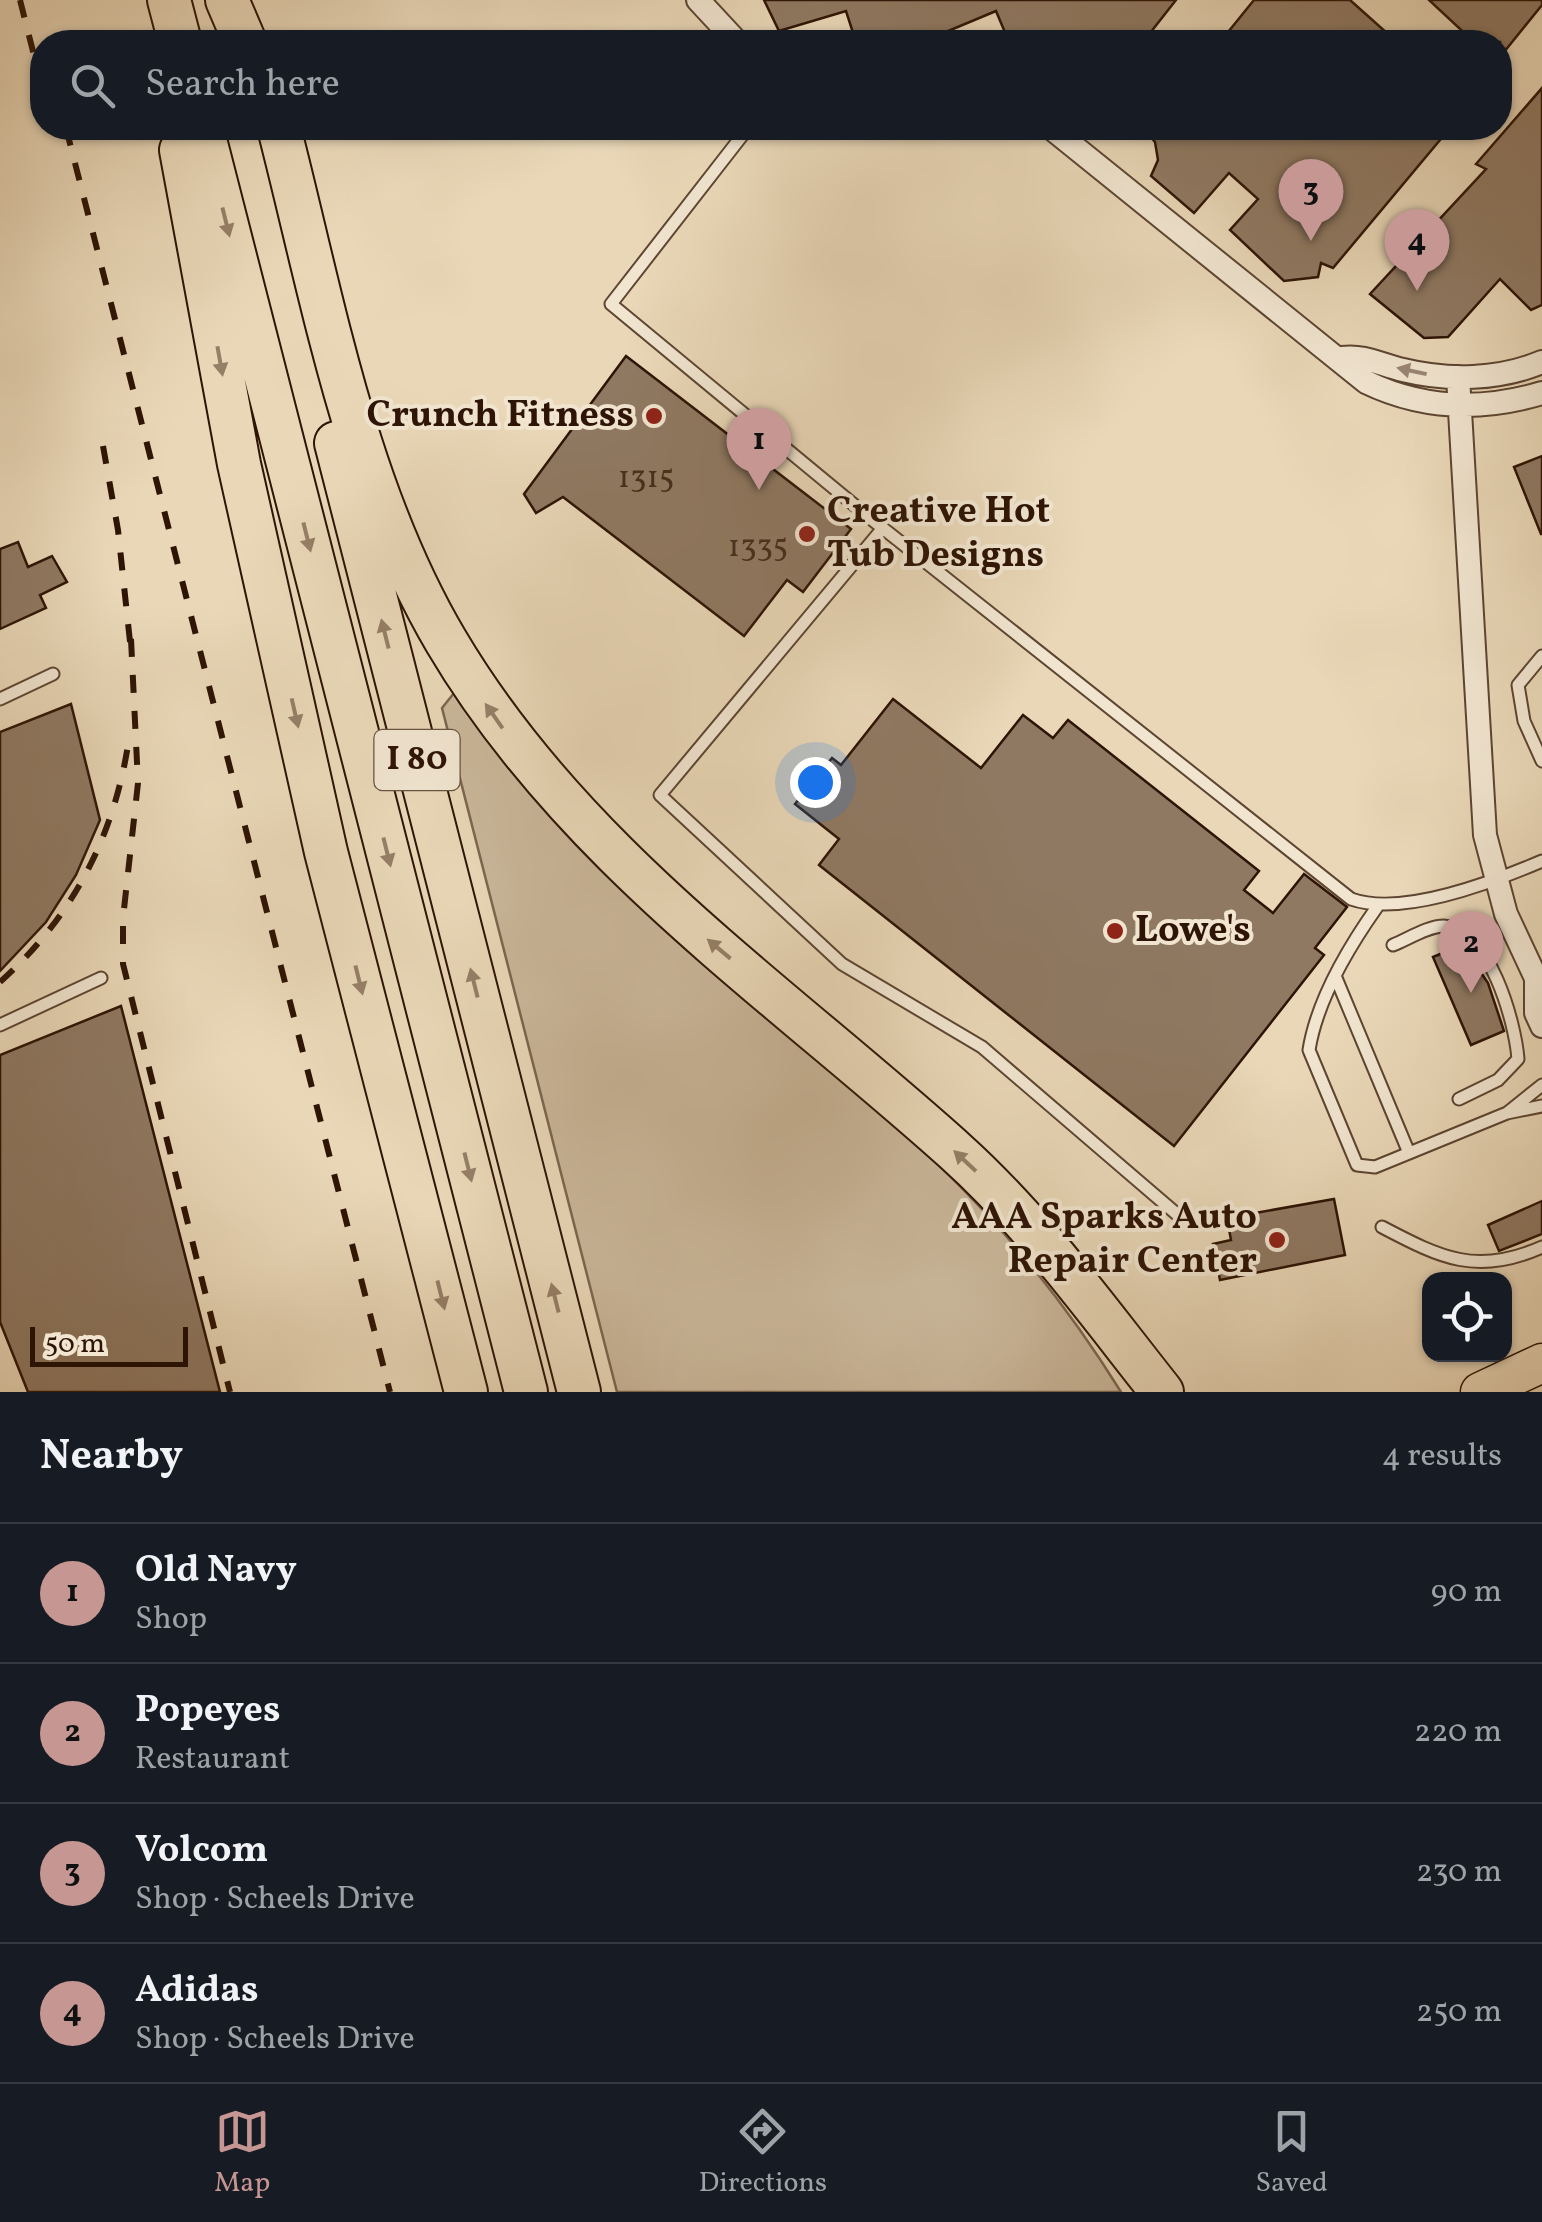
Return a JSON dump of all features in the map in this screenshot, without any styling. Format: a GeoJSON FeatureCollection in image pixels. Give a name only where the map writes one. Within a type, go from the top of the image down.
{"type":"FeatureCollection","features":[{"type":"Feature","properties":{"kind":"highway"},"geometry":{"type":"LineString","coordinates":[[169,0],[170,30]]}},
{"type":"Feature","properties":{"kind":"highway"},"geometry":{"type":"LineString","coordinates":[[169,0],[177,30]]}},
{"type":"Feature","properties":{"kind":"highway"},"geometry":{"type":"LineString","coordinates":[[225,0],[231,30]]}},
{"type":"Feature","properties":{"kind":"highway"},"geometry":{"type":"LineString","coordinates":[[225,0],[239,30]]}},
{"type":"Feature","properties":{"kind":"highway"},"geometry":{"type":"LineString","coordinates":[[179,140],[254,535],[326,852],[466,1392]]}},
{"type":"Feature","properties":{"kind":"highway","name":"I 80"},"geometry":{"type":"LineString","coordinates":[[205,140],[526,1392]]}},
{"type":"Feature","properties":{"kind":"highway","name":"I 80"},"geometry":{"type":"LineString","coordinates":[[258,140],[579,1392]]}},
{"type":"Feature","properties":{"kind":"highway"},"geometry":{"type":"LineString","coordinates":[[282,140],[372,469],[416,582],[472,683],[539,776],[605,848],[1005,1198],[1162,1392]]}},
{"type":"Feature","properties":{"kind":"highway"},"geometry":{"type":"LineString","coordinates":[[1077,1286],[1144,1392]]}},
{"type":"Feature","properties":{"kind":"main road"},"geometry":{"type":"LineString","coordinates":[[1480,1392],[1542,1363]]}},
{"type":"Feature","properties":{"kind":"street"},"geometry":{"type":"LineString","coordinates":[[698,0],[725,30]]}},
{"type":"Feature","properties":{"kind":"street"},"geometry":{"type":"LineString","coordinates":[[1065,140],[1342,358],[1352,374],[1383,390],[1429,404],[1460,406],[1542,394]]}},
{"type":"Feature","properties":{"kind":"street"},"geometry":{"type":"LineString","coordinates":[[1342,358],[1359,356],[1402,370],[1458,377],[1492,375],[1542,362]]}},
{"type":"Feature","properties":{"kind":"street"},"geometry":{"type":"LineString","coordinates":[[1458,377],[1485,835],[1495,880],[1539,986],[1536,1012],[1542,1026]]}},
{"type":"Feature","properties":{"kind":"lane"},"geometry":{"type":"LineString","coordinates":[[739,140],[611,304],[883,528],[1351,899],[1377,907],[1495,880],[1542,861]]}},
{"type":"Feature","properties":{"kind":"lane"},"geometry":{"type":"LineString","coordinates":[[883,528],[660,795],[842,964],[982,1047],[1179,1216]]}},
{"type":"Feature","properties":{"kind":"lane"},"geometry":{"type":"LineString","coordinates":[[1542,656],[1518,686],[1524,721],[1542,761]]}},
{"type":"Feature","properties":{"kind":"lane"},"geometry":{"type":"LineString","coordinates":[[0,699],[53,674]]}},
{"type":"Feature","properties":{"kind":"lane"},"geometry":{"type":"LineString","coordinates":[[1377,907],[1352,942],[1312,1033],[1310,1050],[1356,1165],[1365,1168],[1506,1113],[1542,1106]]}},
{"type":"Feature","properties":{"kind":"lane"},"geometry":{"type":"LineString","coordinates":[[1393,945],[1440,926],[1460,929],[1477,940],[1516,1028],[1518,1059],[1498,1080],[1458,1099]]}},
{"type":"Feature","properties":{"kind":"lane"},"geometry":{"type":"LineString","coordinates":[[0,1026],[101,978]]}},
{"type":"Feature","properties":{"kind":"lane"},"geometry":{"type":"LineString","coordinates":[[1336,978],[1409,1153]]}},
{"type":"Feature","properties":{"kind":"lane"},"geometry":{"type":"LineString","coordinates":[[1506,1113],[1542,1085]]}},
{"type":"Feature","properties":{"kind":"lane"},"geometry":{"type":"LineString","coordinates":[[1382,1227],[1445,1260],[1507,1262],[1542,1247]]}},
{"type":"Feature","properties":{"kind":"shaded area"},"geometry":{"type":"Polygon","coordinates":[[[454,693],[532,796],[598,867],[868,1100],[972,1198],[1041,1278],[1121,1392],[617,1392],[442,708],[454,693]]]}},
{"type":"Feature","properties":{"kind":"building"},"geometry":{"type":"Polygon","coordinates":[[[764,0],[1176,0],[1152,30],[1004,30],[996,11],[951,30],[852,30],[846,11],[779,30],[764,0]]]}},
{"type":"Feature","properties":{"kind":"building"},"geometry":{"type":"Polygon","coordinates":[[[1254,0],[1350,0],[1384,30],[1230,30],[1254,0]]]}},
{"type":"Feature","properties":{"kind":"building"},"geometry":{"type":"Polygon","coordinates":[[[1429,0],[1542,0],[1512,42],[1512,30],[1461,30],[1429,0]]]}},
{"type":"Feature","properties":{"kind":"building"},"geometry":{"type":"Polygon","coordinates":[[[1542,88],[1542,305],[1531,310],[1500,279],[1448,337],[1424,338],[1370,294],[1486,169],[1476,164],[1497,140],[1512,140],[1512,123],[1542,88]]]}},
{"type":"Feature","properties":{"kind":"building"},"geometry":{"type":"Polygon","coordinates":[[[1440,140],[1333,268],[1321,263],[1318,277],[1284,281],[1230,230],[1258,199],[1229,173],[1194,213],[1151,176],[1158,160],[1155,142],[1440,140]]]}},
{"type":"Feature","properties":{"kind":"building"},"geometry":{"type":"Polygon","coordinates":[[[626,356],[851,529],[803,592],[787,580],[744,636],[563,497],[536,513],[524,494],[626,356]]]}},
{"type":"Feature","properties":{"kind":"building"},"geometry":{"type":"Polygon","coordinates":[[[1542,456],[1542,534],[1541,534],[1514,467],[1542,456]]]}},
{"type":"Feature","properties":{"kind":"building"},"geometry":{"type":"Polygon","coordinates":[[[18,542],[28,567],[52,556],[67,582],[40,595],[46,608],[0,629],[0,549],[18,542]]]}},
{"type":"Feature","properties":{"kind":"building","name":"Lowe's"},"geometry":{"type":"Polygon","coordinates":[[[893,699],[981,768],[1023,715],[1053,738],[1068,720],[1259,871],[1244,890],[1273,913],[1304,874],[1347,907],[1315,948],[1324,955],[1174,1146],[819,865],[839,839],[795,804],[832,758],[841,765],[893,699]]]}},
{"type":"Feature","properties":{"kind":"building"},"geometry":{"type":"Polygon","coordinates":[[[71,704],[100,820],[76,875],[46,922],[0,971],[0,732],[71,704]]]}},
{"type":"Feature","properties":{"kind":"building"},"geometry":{"type":"Polygon","coordinates":[[[1462,945],[1488,983],[1504,1031],[1471,1045],[1433,957],[1462,945]]]}},
{"type":"Feature","properties":{"kind":"building"},"geometry":{"type":"Polygon","coordinates":[[[121,1006],[220,1392],[28,1392],[0,1322],[0,1055],[121,1006]]]}},
{"type":"Feature","properties":{"kind":"building"},"geometry":{"type":"Polygon","coordinates":[[[1334,1199],[1345,1255],[1220,1280],[1213,1244],[1231,1240],[1227,1218],[1334,1199]]]}},
{"type":"Feature","properties":{"kind":"building"},"geometry":{"type":"Polygon","coordinates":[[[1542,1201],[1542,1234],[1499,1251],[1488,1225],[1542,1201]]]}},
{"type":"Feature","properties":{"kind":"railway"},"geometry":{"type":"LineString","coordinates":[[20,0],[30,40]]}},
{"type":"Feature","properties":{"kind":"railway"},"geometry":{"type":"LineString","coordinates":[[69,140],[390,1392]]}},
{"type":"Feature","properties":{"kind":"railway"},"geometry":{"type":"LineString","coordinates":[[103,446],[118,530],[131,651]]}},
{"type":"Feature","properties":{"kind":"railway"},"geometry":{"type":"LineString","coordinates":[[131,639],[138,783],[123,918],[123,964],[230,1392]]}},
{"type":"Feature","properties":{"kind":"railway"},"geometry":{"type":"LineString","coordinates":[[0,982],[48,932],[85,875],[112,813],[128,745]]}},
{"type":"Feature","properties":{"kind":"place","name":"Volcom"},"geometry":{"type":"Point","coordinates":[1311,241]}},
{"type":"Feature","properties":{"kind":"place","name":"Adidas"},"geometry":{"type":"Point","coordinates":[1417,291]}},
{"type":"Feature","properties":{"kind":"place","name":"Crunch Fitness"},"geometry":{"type":"Point","coordinates":[654,416]}},
{"type":"Feature","properties":{"kind":"place","name":"Old Navy"},"geometry":{"type":"Point","coordinates":[759,490]}},
{"type":"Feature","properties":{"kind":"place","name":"Creative Hot Tub Designs"},"geometry":{"type":"Point","coordinates":[807,534]}},
{"type":"Feature","properties":{"kind":"place","name":"Lowe's"},"geometry":{"type":"Point","coordinates":[1115,931]}},
{"type":"Feature","properties":{"kind":"place","name":"Popeyes"},"geometry":{"type":"Point","coordinates":[1471,993]}},
{"type":"Feature","properties":{"kind":"place","name":"AAA Sparks Auto Repair Center"},"geometry":{"type":"Point","coordinates":[1277,1240]}}]}
